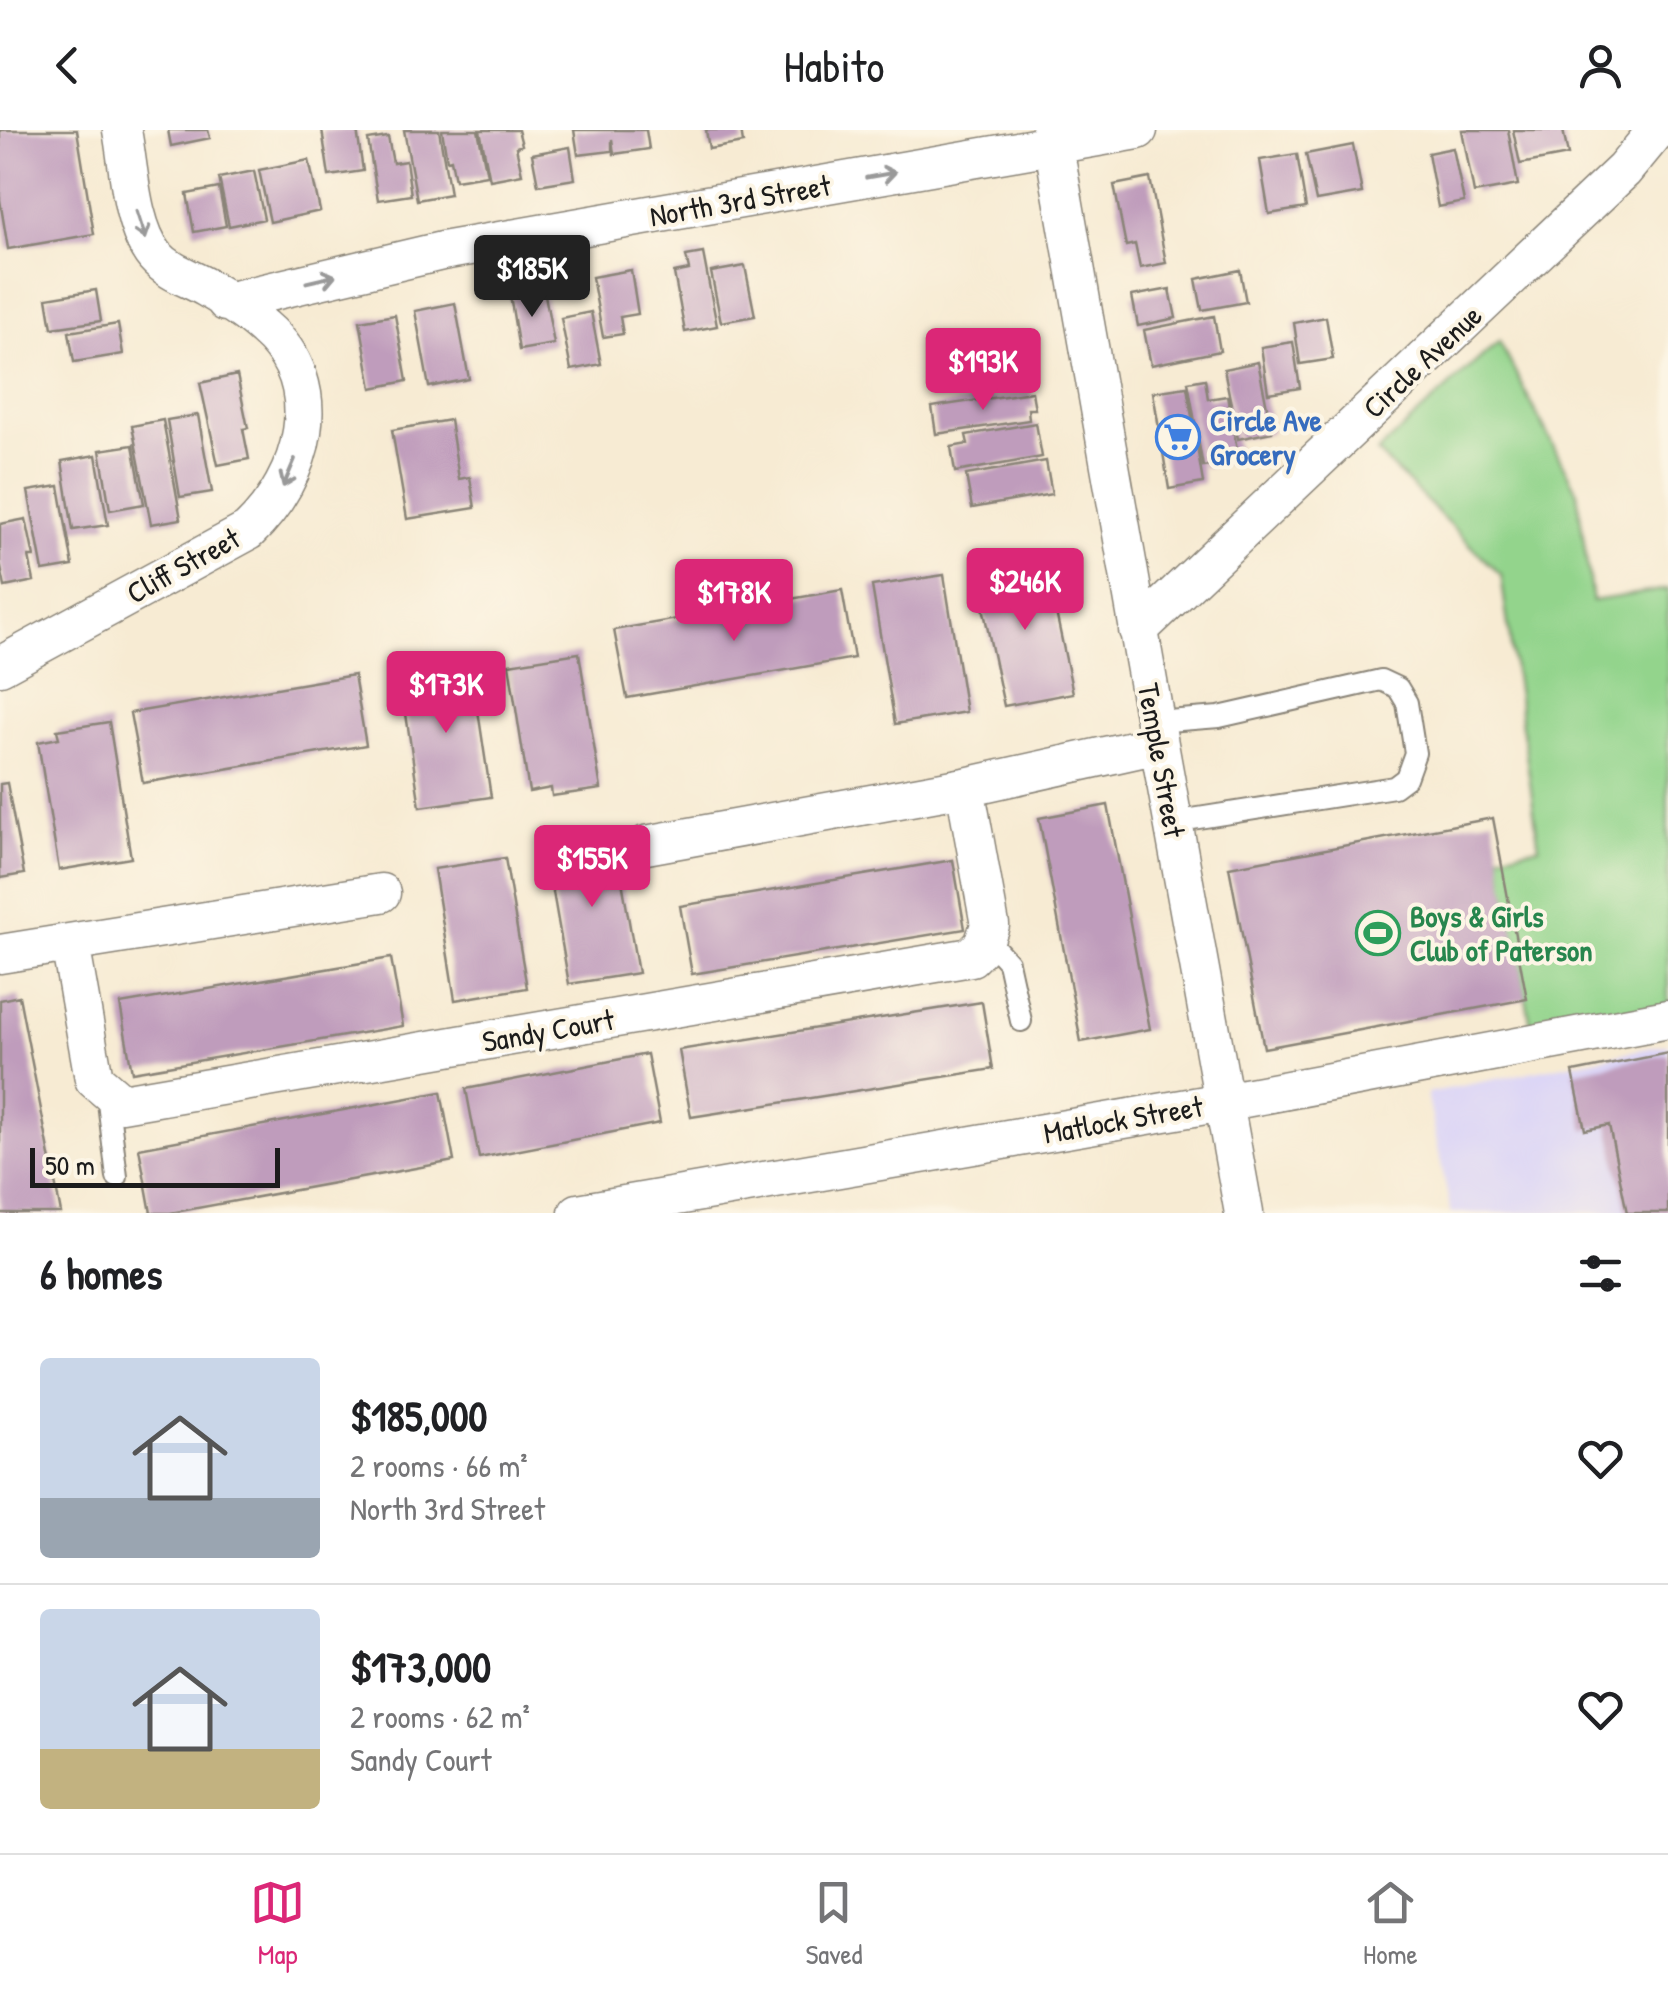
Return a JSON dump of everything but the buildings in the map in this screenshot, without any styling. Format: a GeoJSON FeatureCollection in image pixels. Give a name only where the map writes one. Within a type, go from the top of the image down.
{"type":"FeatureCollection","features":[{"type":"Feature","properties":{"kind":"street","name":"Cliff Street"},"geometry":{"type":"LineString","coordinates":[[0,666],[248,531],[264,516],[289,479],[302,437],[303,395],[292,360],[266,328],[206,287],[171,271],[150,248],[136,210],[122,130]]}},
{"type":"Feature","properties":{"kind":"street","name":"North 3rd Street"},"geometry":{"type":"LineString","coordinates":[[226,302],[442,251],[1052,138],[1138,130]]}},
{"type":"Feature","properties":{"kind":"street","name":"Circle Avenue"},"geometry":{"type":"LineString","coordinates":[[1138,630],[1610,183],[1657,130]]}},
{"type":"Feature","properties":{"kind":"street","name":"Temple Street"},"geometry":{"type":"LineString","coordinates":[[1052,138],[1244,1213]]}},
{"type":"Feature","properties":{"kind":"street"},"geometry":{"type":"LineString","coordinates":[[646,845],[965,787],[1157,733]]}},
{"type":"Feature","properties":{"kind":"street"},"geometry":{"type":"LineString","coordinates":[[965,787],[990,926],[986,938]]}},
{"type":"Feature","properties":{"kind":"street"},"geometry":{"type":"LineString","coordinates":[[0,954],[381,894]]}},
{"type":"Feature","properties":{"kind":"street","name":"Sandy Court"},"geometry":{"type":"LineString","coordinates":[[107,1092],[122,1103],[972,957],[986,938]]}},
{"type":"Feature","properties":{"kind":"street"},"geometry":{"type":"LineString","coordinates":[[70,943],[94,1079],[107,1092]]}},
{"type":"Feature","properties":{"kind":"street","name":"Matlock Street"},"geometry":{"type":"LineString","coordinates":[[578,1213],[1222,1102],[1668,1019]]}},
{"type":"Feature","properties":{"kind":"lane"},"geometry":{"type":"LineString","coordinates":[[1157,733],[1381,680],[1398,688],[1407,703],[1415,753],[1406,778],[1394,787],[1173,822]]}},
{"type":"Feature","properties":{"kind":"lane"},"geometry":{"type":"LineString","coordinates":[[986,938],[1008,962],[1021,1022]]}},
{"type":"Feature","properties":{"kind":"lane"},"geometry":{"type":"LineString","coordinates":[[107,1092],[117,1177]]}},
{"type":"Feature","properties":{"kind":"shaded area"},"geometry":{"type":"Polygon","coordinates":[[[1668,1044],[1668,1213],[1451,1213],[1427,1093],[1668,1044]]]}},
{"type":"Feature","properties":{"kind":"green space"},"geometry":{"type":"Polygon","coordinates":[[[1499,341],[1577,492],[1592,601],[1668,589],[1668,1007],[1532,1030],[1499,854],[1539,847],[1501,575],[1377,452],[1499,341]]]}},
{"type":"Feature","properties":{"kind":"place","name":"Circle Ave Grocery"},"geometry":{"type":"Point","coordinates":[1178,437]}},
{"type":"Feature","properties":{"kind":"place","name":"Boys & Girls Club of Paterson"},"geometry":{"type":"Point","coordinates":[1378,933]}}]}
